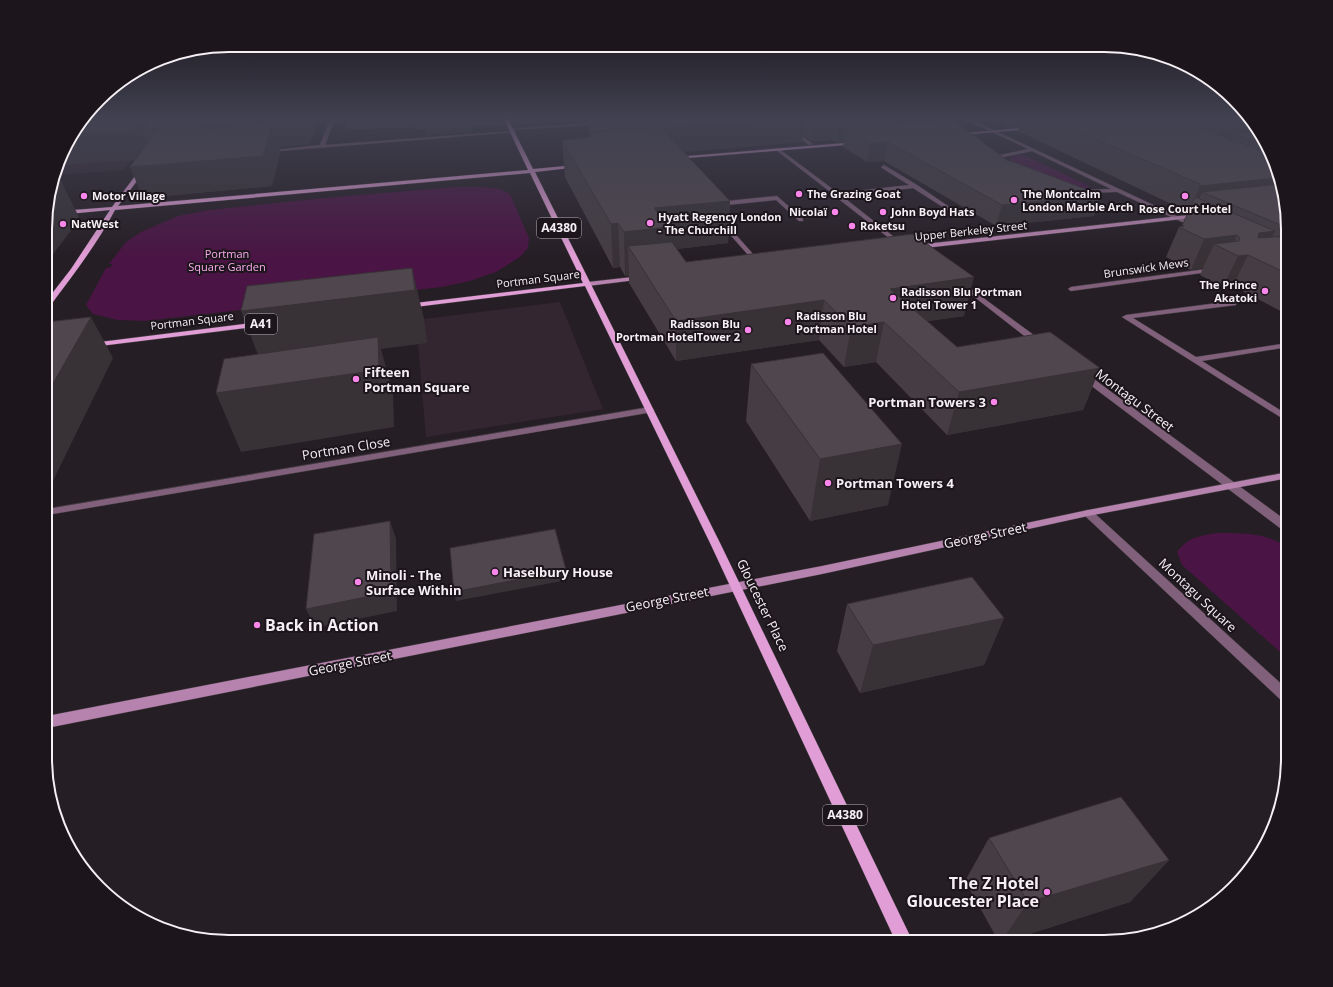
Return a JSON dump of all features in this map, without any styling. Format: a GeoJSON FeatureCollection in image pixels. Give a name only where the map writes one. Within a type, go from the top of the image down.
{"type":"FeatureCollection","features":[{"type":"Feature","properties":{"kind":"main road"},"geometry":{"type":"LineString","coordinates":[[52,296],[101,230],[113,209],[146,163]]}},
{"type":"Feature","properties":{"kind":"main road","name":"A4380"},"geometry":{"type":"LineString","coordinates":[[528,163],[531,170]]}},
{"type":"Feature","properties":{"kind":"main road"},"geometry":{"type":"LineString","coordinates":[[53,214],[582,166]]}},
{"type":"Feature","properties":{"kind":"main road","name":"Portman Square"},"geometry":{"type":"LineString","coordinates":[[396,307],[588,284],[531,170]]}},
{"type":"Feature","properties":{"kind":"main road","name":"Gloucester Place"},"geometry":{"type":"LineString","coordinates":[[588,284],[736,586],[902,935]]}},
{"type":"Feature","properties":{"kind":"main road","name":"Portman Square"},"geometry":{"type":"LineString","coordinates":[[82,346],[270,322]]}},
{"type":"Feature","properties":{"kind":"street"},"geometry":{"type":"LineString","coordinates":[[796,163],[836,195],[909,248],[922,255]]}},
{"type":"Feature","properties":{"kind":"street"},"geometry":{"type":"LineString","coordinates":[[999,163],[1007,172]]}},
{"type":"Feature","properties":{"kind":"street"},"geometry":{"type":"LineString","coordinates":[[1061,163],[1201,229]]}},
{"type":"Feature","properties":{"kind":"street"},"geometry":{"type":"LineString","coordinates":[[884,167],[952,210]]}},
{"type":"Feature","properties":{"kind":"street"},"geometry":{"type":"LineString","coordinates":[[836,195],[915,186]]}},
{"type":"Feature","properties":{"kind":"street"},"geometry":{"type":"LineString","coordinates":[[1075,192],[1118,190]]}},
{"type":"Feature","properties":{"kind":"street"},"geometry":{"type":"LineString","coordinates":[[707,205],[777,198],[801,220]]}},
{"type":"Feature","properties":{"kind":"street"},"geometry":{"type":"LineString","coordinates":[[717,216],[760,265]]}},
{"type":"Feature","properties":{"kind":"street","name":"Upper Berkeley Street"},"geometry":{"type":"LineString","coordinates":[[897,249],[1202,216]]}},
{"type":"Feature","properties":{"kind":"street"},"geometry":{"type":"LineString","coordinates":[[752,266],[768,264]]}},
{"type":"Feature","properties":{"kind":"street","name":"Brunswick Mews"},"geometry":{"type":"LineString","coordinates":[[1072,289],[1222,269]]}},
{"type":"Feature","properties":{"kind":"street"},"geometry":{"type":"LineString","coordinates":[[588,284],[648,278]]}},
{"type":"Feature","properties":{"kind":"street"},"geometry":{"type":"LineString","coordinates":[[954,278],[1048,349]]}},
{"type":"Feature","properties":{"kind":"street"},"geometry":{"type":"LineString","coordinates":[[1234,303],[1126,317],[1281,415]]}},
{"type":"Feature","properties":{"kind":"street"},"geometry":{"type":"LineString","coordinates":[[1194,360],[1281,346]]}},
{"type":"Feature","properties":{"kind":"street","name":"Montagu Street"},"geometry":{"type":"LineString","coordinates":[[1079,373],[1228,485]]}},
{"type":"Feature","properties":{"kind":"street","name":"Portman Close"},"geometry":{"type":"LineString","coordinates":[[52,511],[650,410]]}},
{"type":"Feature","properties":{"kind":"street","name":"George Street"},"geometry":{"type":"LineString","coordinates":[[52,721],[822,570],[1088,513],[1228,485],[1281,476]]}},
{"type":"Feature","properties":{"kind":"street"},"geometry":{"type":"LineString","coordinates":[[1228,485],[1281,523]]}},
{"type":"Feature","properties":{"kind":"street","name":"Montagu Square"},"geometry":{"type":"LineString","coordinates":[[1088,513],[1281,692]]}},
{"type":"Feature","properties":{"kind":"shaded area"},"geometry":{"type":"Polygon","coordinates":[[[64,163],[129,163],[123,170],[60,175],[64,163]]]}},
{"type":"Feature","properties":{"kind":"shaded area"},"geometry":{"type":"Polygon","coordinates":[[[560,302],[603,409],[426,437],[416,320],[560,302]]]}},
{"type":"Feature","properties":{"kind":"green space"},"geometry":{"type":"Polygon","coordinates":[[[1012,163],[1041,163],[1087,185],[1090,188],[1083,189],[1012,163]]]}},
{"type":"Feature","properties":{"kind":"green space","name":"Portman Square Garden"},"geometry":{"type":"Polygon","coordinates":[[[456,187],[500,189],[510,194],[529,238],[528,248],[520,257],[496,272],[470,281],[442,287],[145,321],[118,320],[93,314],[86,305],[106,268],[111,267],[113,264],[109,264],[126,242],[141,232],[178,216],[209,210],[335,197],[456,187]]]}},
{"type":"Feature","properties":{"kind":"green space"},"geometry":{"type":"Polygon","coordinates":[[[1217,533],[1254,534],[1281,544],[1281,653],[1182,565],[1177,552],[1185,543],[1199,536],[1217,533]]]}},
{"type":"Feature","properties":{"kind":"building"},"geometry":{"type":"Polygon","coordinates":[[[133,163],[178,163],[130,167],[133,163]]]}},
{"type":"Feature","properties":{"kind":"building"},"geometry":{"type":"Polygon","coordinates":[[[575,163],[694,163],[730,201],[654,208],[668,227],[624,232],[618,223],[611,224],[575,163]]]}},
{"type":"Feature","properties":{"kind":"building"},"geometry":{"type":"Polygon","coordinates":[[[926,163],[1016,163],[1101,195],[1002,205],[926,163]]]}},
{"type":"Feature","properties":{"kind":"building"},"geometry":{"type":"Polygon","coordinates":[[[1152,163],[1269,163],[1274,178],[1200,186],[1200,184],[1152,163]]]}},
{"type":"Feature","properties":{"kind":"building"},"geometry":{"type":"Polygon","coordinates":[[[1275,184],[1278,194],[1281,225],[1202,192],[1275,184]]]}},
{"type":"Feature","properties":{"kind":"building"},"geometry":{"type":"Polygon","coordinates":[[[1195,197],[1275,231],[1259,233],[1258,238],[1281,236],[1281,271],[1248,255],[1238,256],[1214,244],[1239,241],[1240,238],[1237,235],[1204,239],[1179,227],[1184,226],[1182,226],[1195,197]]]}},
{"type":"Feature","properties":{"kind":"building"},"geometry":{"type":"Polygon","coordinates":[[[913,234],[974,277],[890,289],[957,347],[1050,332],[1100,368],[959,392],[884,322],[851,327],[824,300],[676,321],[628,246],[672,242],[686,262],[913,234]]]}},
{"type":"Feature","properties":{"kind":"building"},"geometry":{"type":"Polygon","coordinates":[[[412,268],[415,290],[241,311],[247,286],[412,268]]]}},
{"type":"Feature","properties":{"kind":"building"},"geometry":{"type":"Polygon","coordinates":[[[91,317],[52,385],[52,321],[91,317]]]}},
{"type":"Feature","properties":{"kind":"building"},"geometry":{"type":"Polygon","coordinates":[[[378,337],[379,370],[216,393],[224,359],[378,337]]]}},
{"type":"Feature","properties":{"kind":"building"},"geometry":{"type":"Polygon","coordinates":[[[823,353],[902,444],[820,459],[751,364],[823,353]]]}},
{"type":"Feature","properties":{"kind":"building","name":"Minoli - The Surface Within"},"geometry":{"type":"Polygon","coordinates":[[[390,521],[391,592],[306,609],[314,534],[390,521]]]}},
{"type":"Feature","properties":{"kind":"building"},"geometry":{"type":"Polygon","coordinates":[[[555,529],[566,570],[454,592],[450,548],[555,529]]]}},
{"type":"Feature","properties":{"kind":"building"},"geometry":{"type":"Polygon","coordinates":[[[972,577],[1004,618],[873,645],[847,604],[972,577]]]}},
{"type":"Feature","properties":{"kind":"building"},"geometry":{"type":"Polygon","coordinates":[[[1121,797],[1169,860],[1028,902],[989,838],[1121,797]]]}},
{"type":"Feature","properties":{"kind":"place","name":"The Grazing Goat"},"geometry":{"type":"Point","coordinates":[799,194]}},
{"type":"Feature","properties":{"kind":"place","name":"Motor Village"},"geometry":{"type":"Point","coordinates":[84,196]}},
{"type":"Feature","properties":{"kind":"place","name":"Rose Court Hotel"},"geometry":{"type":"Point","coordinates":[1185,196]}},
{"type":"Feature","properties":{"kind":"place","name":"The Montcalm London Marble Arch"},"geometry":{"type":"Point","coordinates":[1014,200]}},
{"type":"Feature","properties":{"kind":"place","name":"Nicolaï"},"geometry":{"type":"Point","coordinates":[835,212]}},
{"type":"Feature","properties":{"kind":"place","name":"John Boyd Hats"},"geometry":{"type":"Point","coordinates":[883,212]}},
{"type":"Feature","properties":{"kind":"place","name":"Hyatt Regency London - The Churchill"},"geometry":{"type":"Point","coordinates":[650,223]}},
{"type":"Feature","properties":{"kind":"place","name":"NatWest"},"geometry":{"type":"Point","coordinates":[63,224]}},
{"type":"Feature","properties":{"kind":"place","name":"Roketsu"},"geometry":{"type":"Point","coordinates":[852,226]}},
{"type":"Feature","properties":{"kind":"place","name":"The Prince Akatoki"},"geometry":{"type":"Point","coordinates":[1265,291]}},
{"type":"Feature","properties":{"kind":"place","name":"Radisson Blu Portman Hotel Tower 1"},"geometry":{"type":"Point","coordinates":[893,298]}},
{"type":"Feature","properties":{"kind":"place","name":"Radisson Blu Portman Hotel"},"geometry":{"type":"Point","coordinates":[788,322]}},
{"type":"Feature","properties":{"kind":"place","name":"Radisson Blu Portman HotelTower 2"},"geometry":{"type":"Point","coordinates":[748,330]}},
{"type":"Feature","properties":{"kind":"place","name":"Fifteen Portman Square"},"geometry":{"type":"Point","coordinates":[356,379]}},
{"type":"Feature","properties":{"kind":"place","name":"Portman Towers 3"},"geometry":{"type":"Point","coordinates":[994,402]}},
{"type":"Feature","properties":{"kind":"place","name":"Portman Towers 4"},"geometry":{"type":"Point","coordinates":[828,483]}},
{"type":"Feature","properties":{"kind":"place","name":"Haselbury House"},"geometry":{"type":"Point","coordinates":[495,572]}},
{"type":"Feature","properties":{"kind":"place","name":"Minoli - The Surface Within"},"geometry":{"type":"Point","coordinates":[358,582]}},
{"type":"Feature","properties":{"kind":"place","name":"Back in Action"},"geometry":{"type":"Point","coordinates":[257,625]}},
{"type":"Feature","properties":{"kind":"place","name":"The Z Hotel Gloucester Place"},"geometry":{"type":"Point","coordinates":[1047,892]}}]}
